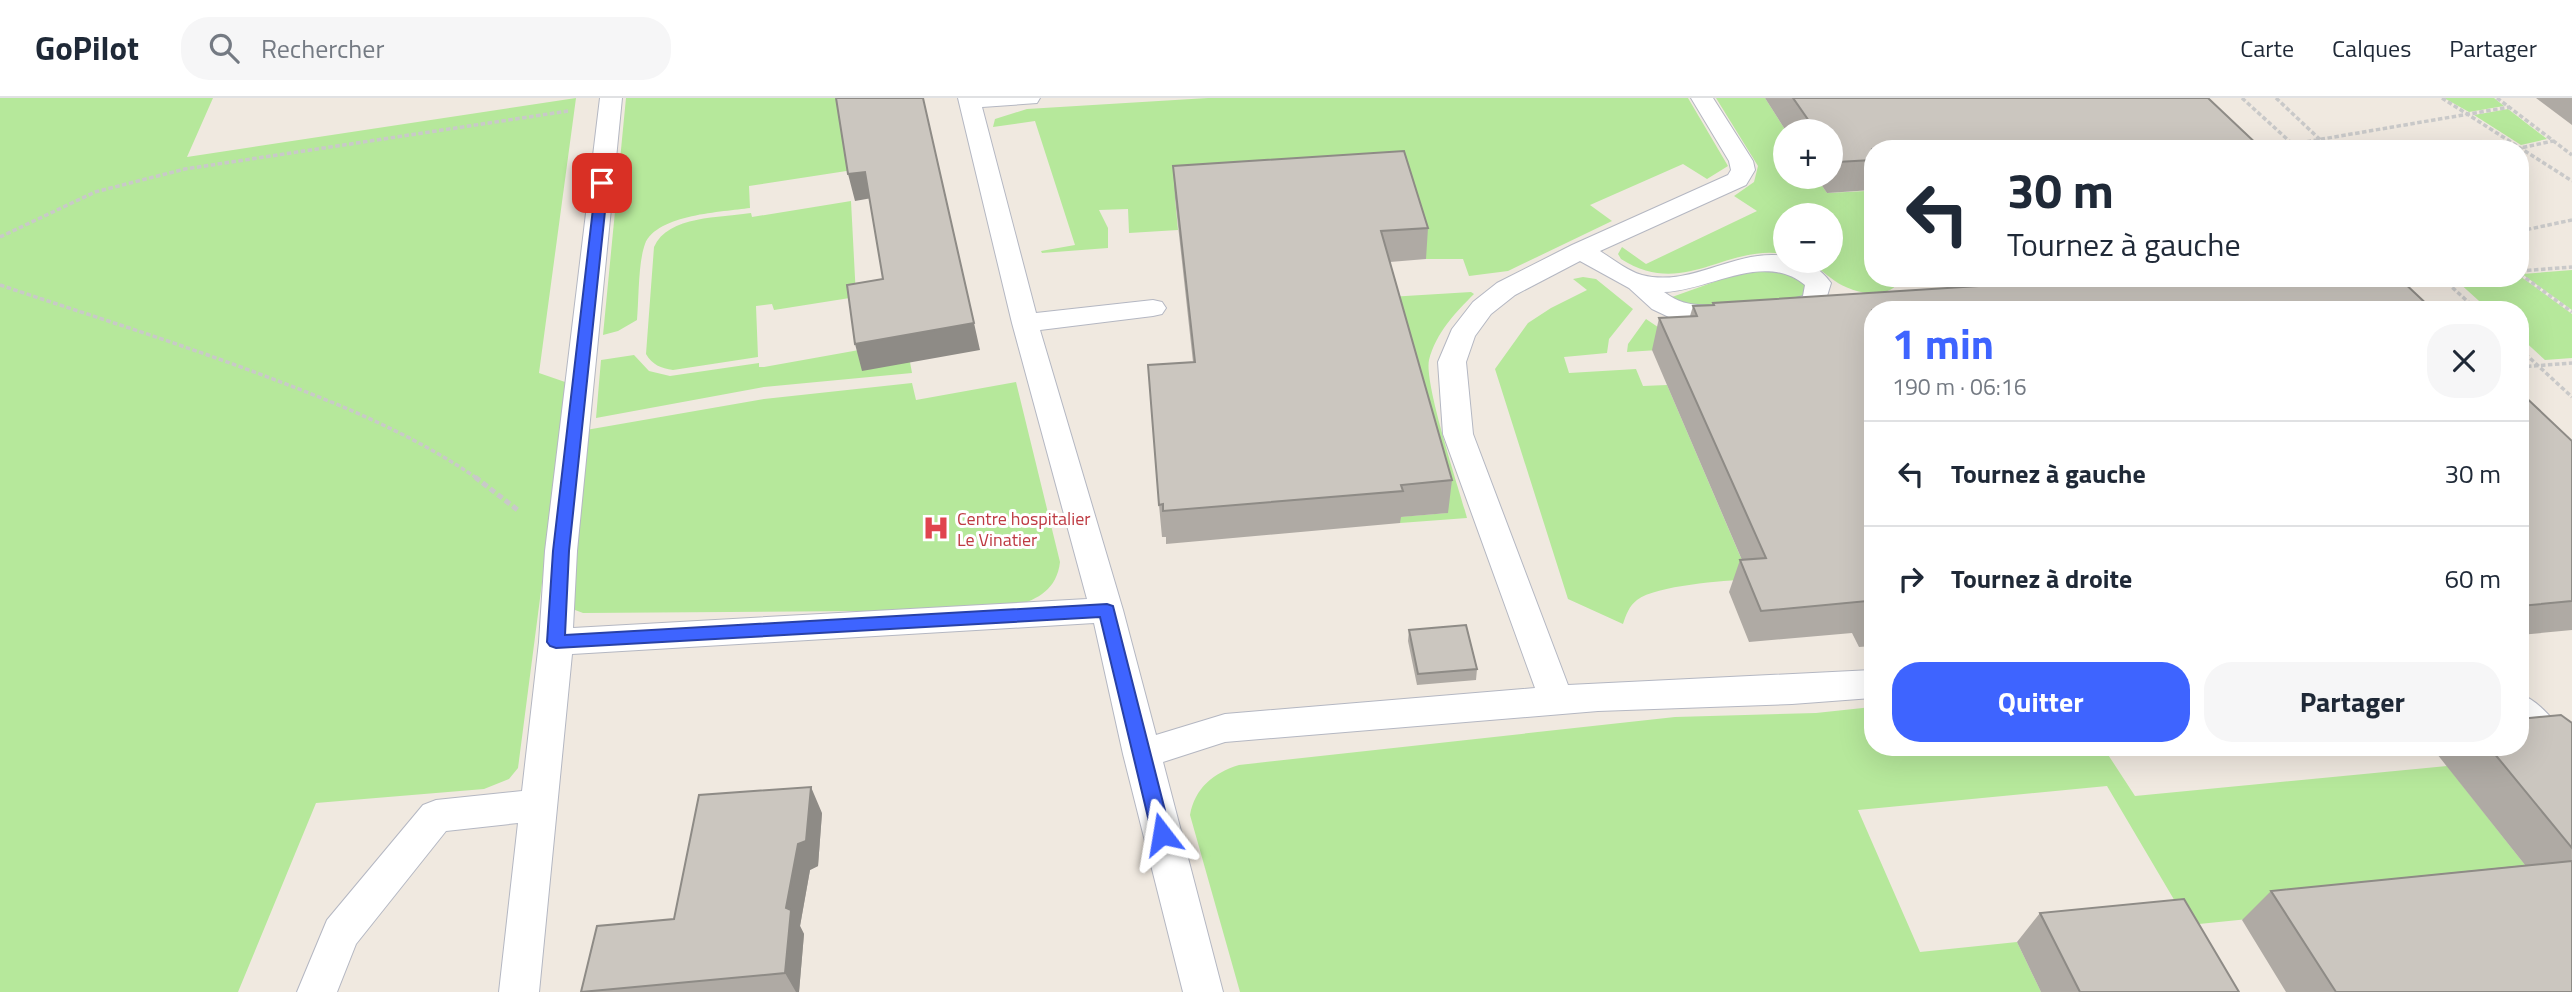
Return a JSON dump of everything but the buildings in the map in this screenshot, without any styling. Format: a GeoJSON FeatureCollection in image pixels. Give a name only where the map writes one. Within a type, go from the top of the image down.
{"type":"FeatureCollection","features":[{"type":"Feature","properties":{"kind":"lane"},"geometry":{"type":"LineString","coordinates":[[1029,98],[969,100],[1025,323],[1107,610],[1141,754],[1203,992]]}},
{"type":"Feature","properties":{"kind":"lane"},"geometry":{"type":"LineString","coordinates":[[1557,701],[1458,434],[1452,362],[1462,335],[1482,308],[1506,289],[1581,250],[1738,180],[1744,170],[1741,162],[1702,98]]}},
{"type":"Feature","properties":{"kind":"lane"},"geometry":{"type":"LineString","coordinates":[[519,992],[556,642],[561,551],[611,101]]}},
{"type":"Feature","properties":{"kind":"lane"},"geometry":{"type":"LineString","coordinates":[[1581,250],[1639,283],[1660,304],[1673,312],[1696,315],[1770,312],[1803,307],[1815,300],[1818,290],[1818,284],[1799,269],[1763,261],[1746,263],[1685,282],[1639,283]]}},
{"type":"Feature","properties":{"kind":"lane"},"geometry":{"type":"LineString","coordinates":[[1025,323],[1153,308]]}},
{"type":"Feature","properties":{"kind":"lane"},"geometry":{"type":"LineString","coordinates":[[556,642],[1107,610]]}},
{"type":"Feature","properties":{"kind":"lane"},"geometry":{"type":"LineString","coordinates":[[1141,754],[1225,728],[1557,701],[1864,684]]}},
{"type":"Feature","properties":{"kind":"lane"},"geometry":{"type":"LineString","coordinates":[[2529,718],[2551,744]]}},
{"type":"Feature","properties":{"kind":"lane"},"geometry":{"type":"LineString","coordinates":[[317,992],[341,933],[436,816],[537,805]]}},
{"type":"Feature","properties":{"kind":"path"},"geometry":{"type":"LineString","coordinates":[[2242,98],[2289,140]]}},
{"type":"Feature","properties":{"kind":"path"},"geometry":{"type":"LineString","coordinates":[[2276,98],[2318,140],[2510,107]]}},
{"type":"Feature","properties":{"kind":"path"},"geometry":{"type":"LineString","coordinates":[[2442,98],[2512,140]]}},
{"type":"Feature","properties":{"kind":"path"},"geometry":{"type":"LineString","coordinates":[[2497,98],[2572,155]]}},
{"type":"Feature","properties":{"kind":"path"},"geometry":{"type":"LineString","coordinates":[[0,237],[95,192],[185,169],[611,101]]}},
{"type":"Feature","properties":{"kind":"path"},"geometry":{"type":"LineString","coordinates":[[2529,146],[2554,141]]}},
{"type":"Feature","properties":{"kind":"path"},"geometry":{"type":"LineString","coordinates":[[2529,151],[2572,181]]}},
{"type":"Feature","properties":{"kind":"path"},"geometry":{"type":"LineString","coordinates":[[2529,229],[2572,220]]}},
{"type":"Feature","properties":{"kind":"path"},"geometry":{"type":"LineString","coordinates":[[2529,272],[2572,267]]}},
{"type":"Feature","properties":{"kind":"path"},"geometry":{"type":"LineString","coordinates":[[2529,280],[2572,312]]}},
{"type":"Feature","properties":{"kind":"path"},"geometry":{"type":"LineString","coordinates":[[0,285],[202,353],[326,398],[387,425],[475,475],[523,514],[561,551]]}},
{"type":"Feature","properties":{"kind":"path"},"geometry":{"type":"LineString","coordinates":[[2452,287],[2467,301]]}},
{"type":"Feature","properties":{"kind":"path"},"geometry":{"type":"LineString","coordinates":[[2529,357],[2572,397]]}},
{"type":"Feature","properties":{"kind":"path"},"geometry":{"type":"LineString","coordinates":[[2529,366],[2572,363]]}},
{"type":"Feature","properties":{"kind":"green space"},"geometry":{"type":"Polygon","coordinates":[[[0,98],[213,98],[187,157],[576,98],[539,373],[568,383],[518,768],[509,779],[484,789],[316,803],[238,992],[0,992],[0,98]]]}},
{"type":"Feature","properties":{"kind":"green space"},"geometry":{"type":"Polygon","coordinates":[[[626,98],[883,98],[892,164],[749,186],[750,208],[692,216],[663,226],[652,234],[645,244],[640,271],[637,320],[618,331],[603,335],[626,98]]]}},
{"type":"Feature","properties":{"kind":"green space"},"geometry":{"type":"Polygon","coordinates":[[[1208,98],[1688,98],[1728,166],[1707,179],[1683,164],[1590,205],[1612,221],[1508,271],[1469,276],[1463,259],[1426,259],[1402,183],[1175,198],[1178,230],[1129,233],[1128,209],[1099,210],[1108,228],[1108,248],[1042,253],[1041,251],[1075,245],[1035,121],[993,127],[995,119],[1027,109],[1208,98]]]}},
{"type":"Feature","properties":{"kind":"green space"},"geometry":{"type":"Polygon","coordinates":[[[1716,98],[1765,98],[1778,119],[1773,119],[1773,189],[1824,189],[1827,193],[1864,191],[1864,287],[1894,287],[1880,293],[1860,292],[1842,285],[1824,273],[1843,273],[1843,203],[1773,203],[1773,253],[1742,256],[1704,268],[1665,274],[1644,270],[1621,259],[1618,254],[1622,247],[1646,264],[1757,211],[1734,196],[1754,182],[1758,166],[1716,98]]]}},
{"type":"Feature","properties":{"kind":"green space"},"geometry":{"type":"Polygon","coordinates":[[[2444,98],[2494,98],[2504,106],[2469,112],[2444,98]]]}},
{"type":"Feature","properties":{"kind":"green space"},"geometry":{"type":"Polygon","coordinates":[[[2508,109],[2547,139],[2529,143],[2529,140],[2513,140],[2474,115],[2508,109]]]}},
{"type":"Feature","properties":{"kind":"green space"},"geometry":{"type":"Polygon","coordinates":[[[851,201],[856,297],[774,310],[772,304],[756,306],[758,357],[673,370],[657,365],[648,358],[646,354],[654,247],[671,229],[697,220],[751,213],[752,217],[851,201]]]}},
{"type":"Feature","properties":{"kind":"green space"},"geometry":{"type":"Polygon","coordinates":[[[1762,269],[1773,273],[1793,274],[1804,285],[1804,297],[1715,307],[1683,303],[1672,297],[1742,272],[1762,269]]]}},
{"type":"Feature","properties":{"kind":"green space"},"geometry":{"type":"Polygon","coordinates":[[[2572,270],[2572,310],[2529,279],[2529,273],[2572,270]]]}},
{"type":"Feature","properties":{"kind":"green space"},"geometry":{"type":"Polygon","coordinates":[[[1573,279],[1596,279],[1633,309],[1609,339],[1607,353],[1564,357],[1569,373],[1636,369],[1643,386],[1667,385],[1750,579],[1691,585],[1646,595],[1632,605],[1623,624],[1568,599],[1495,369],[1528,323],[1587,290],[1573,279]]]}},
{"type":"Feature","properties":{"kind":"green space"},"geometry":{"type":"Polygon","coordinates":[[[2529,283],[2572,314],[2572,358],[2545,360],[2529,345],[2529,301],[2479,301],[2464,287],[2529,287],[2529,283]]]}},
{"type":"Feature","properties":{"kind":"green space"},"geometry":{"type":"Polygon","coordinates":[[[1471,292],[1474,294],[1441,332],[1429,360],[1437,413],[1467,518],[1400,523],[1399,517],[1447,513],[1389,297],[1471,292]]]}},
{"type":"Feature","properties":{"kind":"green space"},"geometry":{"type":"Polygon","coordinates":[[[1646,319],[1689,348],[1627,352],[1628,344],[1646,319]]]}},
{"type":"Feature","properties":{"kind":"green space"},"geometry":{"type":"Polygon","coordinates":[[[859,350],[910,362],[912,373],[764,387],[596,418],[601,360],[634,355],[649,371],[670,376],[759,363],[759,367],[764,367],[859,350]]]}},
{"type":"Feature","properties":{"kind":"green space"},"geometry":{"type":"Polygon","coordinates":[[[1016,382],[1060,562],[1053,583],[1030,601],[999,610],[583,613],[575,610],[572,605],[586,430],[764,399],[912,383],[916,400],[1016,382]]]}},
{"type":"Feature","properties":{"kind":"green space"},"geometry":{"type":"Polygon","coordinates":[[[1864,708],[1864,756],[2109,756],[2135,796],[2447,766],[2544,889],[2189,925],[2107,786],[1858,810],[1920,952],[2017,942],[2041,992],[1240,992],[1190,815],[1201,789],[1221,772],[1239,765],[1675,717],[1816,713],[1864,708]]]}},
{"type":"Feature","properties":{"kind":"place","name":"Centre hospitalier Le Vinatier"},"geometry":{"type":"Point","coordinates":[936,528]}},
{"type":"Feature","properties":{"kind":"route"},"geometry":{"type":"LineString","coordinates":[[602,183],[561,551],[556,642],[1107,610],[1162,834]]}}]}
